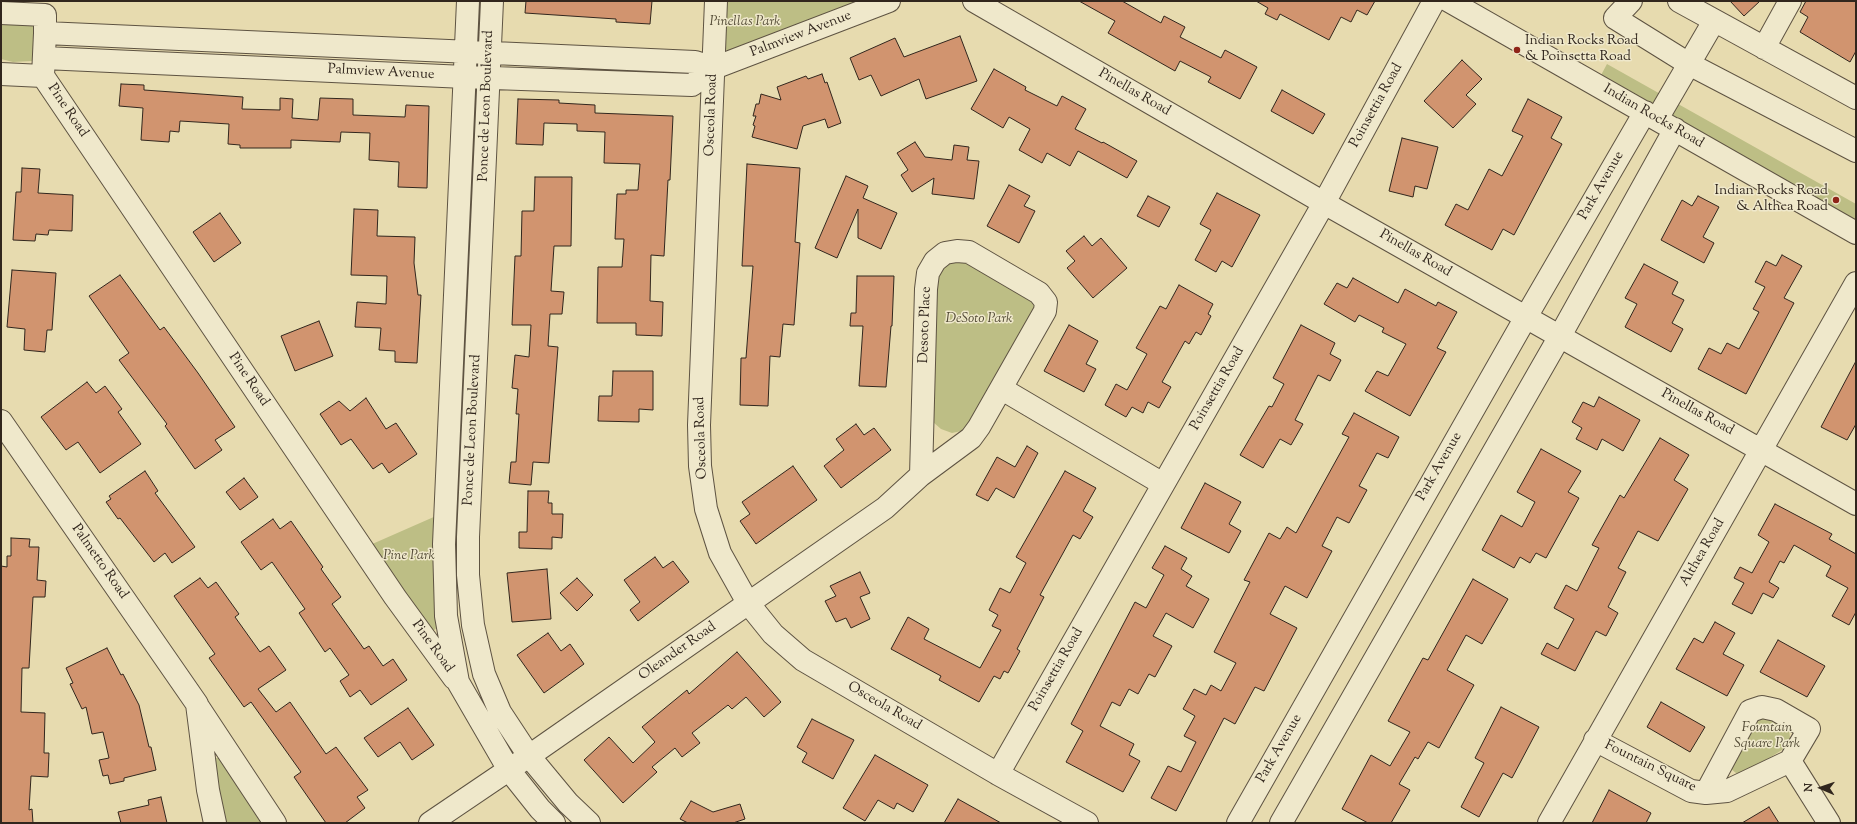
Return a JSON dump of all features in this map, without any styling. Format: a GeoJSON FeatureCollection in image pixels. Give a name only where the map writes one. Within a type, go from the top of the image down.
{"type":"FeatureCollection","features":[{"type":"Feature","properties":{"kind":"street","name":"Ponce de Leon Boulevard"},"geometry":{"type":"LineString","coordinates":[[468,1],[444,544],[446,616],[458,682],[509,770],[540,809],[554,823]]}},
{"type":"Feature","properties":{"kind":"street","name":"Ponce de Leon Boulevard"},"geometry":{"type":"LineString","coordinates":[[492,1],[468,537],[468,575],[474,625],[484,674],[500,712],[529,756],[568,803],[589,823]]}},
{"type":"Feature","properties":{"kind":"street","name":"Osceola Road"},"geometry":{"type":"LineString","coordinates":[[716,1],[699,425],[700,466],[706,509],[720,553],[748,603],[773,634],[803,660],[998,774],[1053,815],[1087,823]]}},
{"type":"Feature","properties":{"kind":"street","name":"Palmview Avenue"},"geometry":{"type":"LineString","coordinates":[[1,74],[43,67],[465,77],[692,85],[714,68],[889,1]]}},
{"type":"Feature","properties":{"kind":"street","name":"Pinellas Road"},"geometry":{"type":"LineString","coordinates":[[974,1],[1324,202],[1856,504]]}},
{"type":"Feature","properties":{"kind":"street","name":"Poinsettia Road"},"geometry":{"type":"LineString","coordinates":[[998,774],[1324,202],[1434,1]]}},
{"type":"Feature","properties":{"kind":"street","name":"Indian Rocks Road"},"geometry":{"type":"LineString","coordinates":[[1449,1],[1856,233]]}},
{"type":"Feature","properties":{"kind":"street"},"geometry":{"type":"LineString","coordinates":[[1631,1],[1615,18],[1689,64],[1856,152]]}},
{"type":"Feature","properties":{"kind":"street"},"geometry":{"type":"LineString","coordinates":[[1679,1],[1856,98]]}},
{"type":"Feature","properties":{"kind":"street"},"geometry":{"type":"LineString","coordinates":[[1764,48],[1790,1]]}},
{"type":"Feature","properties":{"kind":"street","name":"Palmview Avenue"},"geometry":{"type":"LineString","coordinates":[[1,14],[49,16],[466,51],[695,62],[714,68]]}},
{"type":"Feature","properties":{"kind":"street"},"geometry":{"type":"LineString","coordinates":[[43,67],[49,16]]}},
{"type":"Feature","properties":{"kind":"street"},"geometry":{"type":"LineString","coordinates":[[1281,823],[1560,336],[1659,120],[1714,21]]}},
{"type":"Feature","properties":{"kind":"street","name":"Pine Road"},"geometry":{"type":"LineString","coordinates":[[43,67],[395,597],[458,682]]}},
{"type":"Feature","properties":{"kind":"street","name":"Park Avenue"},"geometry":{"type":"LineString","coordinates":[[1238,823],[1526,317],[1659,120]]}},
{"type":"Feature","properties":{"kind":"street","name":"Desoto Place"},"geometry":{"type":"LineString","coordinates":[[957,251],[969,252],[1039,293],[1046,302],[1045,311],[979,428],[971,438],[921,474],[926,289],[928,273],[935,261],[945,253],[957,251]]}},
{"type":"Feature","properties":{"kind":"street","name":"Althea Road"},"geometry":{"type":"LineString","coordinates":[[1549,823],[1856,283]]}},
{"type":"Feature","properties":{"kind":"street"},"geometry":{"type":"LineString","coordinates":[[1002,389],[1163,484]]}},
{"type":"Feature","properties":{"kind":"street","name":"Palmetto Road"},"geometry":{"type":"LineString","coordinates":[[1,420],[197,704],[275,823]]}},
{"type":"Feature","properties":{"kind":"street","name":"Oleander Road"},"geometry":{"type":"LineString","coordinates":[[430,823],[509,770],[885,508],[921,474]]}},
{"type":"Feature","properties":{"kind":"street","name":"Palmetto Road"},"geometry":{"type":"LineString","coordinates":[[197,704],[208,790],[215,823]]}},
{"type":"Feature","properties":{"kind":"street"},"geometry":{"type":"LineString","coordinates":[[1706,793],[1750,711],[1762,707],[1776,710],[1809,729],[1790,761],[1829,823]]}},
{"type":"Feature","properties":{"kind":"street","name":"Fountain Square"},"geometry":{"type":"LineString","coordinates":[[1595,740],[1691,791],[1706,793],[1727,791],[1790,761]]}},
{"type":"Feature","properties":{"kind":"green space","name":"Pinellas Park"},"geometry":{"type":"Polygon","coordinates":[[[723,1],[862,1],[727,51],[722,43],[723,1]]]}},
{"type":"Feature","properties":{"kind":"green space"},"geometry":{"type":"Polygon","coordinates":[[[1,20],[34,20],[35,57],[32,61],[13,62],[1,59],[1,20]]]}},
{"type":"Feature","properties":{"kind":"green space"},"geometry":{"type":"Polygon","coordinates":[[[1607,64],[1856,204],[1856,223],[1600,77],[1607,64]]]}},
{"type":"Feature","properties":{"kind":"green space","name":"DeSoto Park"},"geometry":{"type":"Polygon","coordinates":[[[968,259],[1036,305],[966,430],[952,433],[941,429],[933,422],[935,275],[943,261],[968,259]]]}},
{"type":"Feature","properties":{"kind":"green space","name":"Pine Park"},"geometry":{"type":"Polygon","coordinates":[[[436,516],[439,626],[433,631],[370,545],[436,516]]]}},
{"type":"Feature","properties":{"kind":"green space","name":"Fountain Square Park"},"geometry":{"type":"Polygon","coordinates":[[[1760,717],[1766,717],[1789,728],[1790,739],[1785,748],[1744,774],[1736,773],[1731,769],[1732,763],[1754,723],[1760,717]]]}},
{"type":"Feature","properties":{"kind":"green space"},"geometry":{"type":"Polygon","coordinates":[[[214,758],[220,758],[262,823],[221,823],[214,758]]]}},
{"type":"Feature","properties":{"kind":"building"},"geometry":{"type":"Polygon","coordinates":[[[526,1],[652,1],[650,24],[616,22],[616,19],[525,13],[526,1]]]}},
{"type":"Feature","properties":{"kind":"building"},"geometry":{"type":"Polygon","coordinates":[[[1079,1],[1122,1],[1161,23],[1164,16],[1185,27],[1180,37],[1221,58],[1225,50],[1257,67],[1240,99],[1208,82],[1211,77],[1180,61],[1175,71],[1108,33],[1115,21],[1079,1]]]}},
{"type":"Feature","properties":{"kind":"building"},"geometry":{"type":"Polygon","coordinates":[[[1256,1],[1375,1],[1367,15],[1357,10],[1351,22],[1341,17],[1329,40],[1280,14],[1277,20],[1265,14],[1268,8],[1256,1]]]}},
{"type":"Feature","properties":{"kind":"building"},"geometry":{"type":"Polygon","coordinates":[[[1730,1],[1760,1],[1744,16],[1730,1]]]}},
{"type":"Feature","properties":{"kind":"building"},"geometry":{"type":"Polygon","coordinates":[[[1806,1],[1856,1],[1856,51],[1850,62],[1800,32],[1808,17],[1800,12],[1806,1]]]}},
{"type":"Feature","properties":{"kind":"building"},"geometry":{"type":"Polygon","coordinates":[[[960,36],[977,81],[926,99],[919,79],[881,96],[871,75],[859,80],[850,58],[895,38],[904,57],[960,36]]]}},
{"type":"Feature","properties":{"kind":"building"},"geometry":{"type":"Polygon","coordinates":[[[1462,60],[1482,79],[1466,95],[1476,104],[1453,128],[1424,101],[1462,60]]]}},
{"type":"Feature","properties":{"kind":"building"},"geometry":{"type":"Polygon","coordinates":[[[994,69],[1026,87],[1025,90],[1057,106],[1062,96],[1086,109],[1075,129],[1102,143],[1103,142],[1137,161],[1127,178],[1078,151],[1070,166],[1047,153],[1042,163],[1019,150],[1030,129],[1009,117],[1003,128],[971,109],[994,69]]]}},
{"type":"Feature","properties":{"kind":"building"},"geometry":{"type":"Polygon","coordinates":[[[822,74],[825,83],[827,82],[841,123],[828,128],[825,119],[803,126],[797,149],[752,137],[755,126],[753,125],[756,116],[753,116],[756,104],[759,104],[761,94],[781,100],[777,87],[806,76],[808,79],[822,74]]]}},
{"type":"Feature","properties":{"kind":"building"},"geometry":{"type":"Polygon","coordinates":[[[121,84],[144,85],[144,90],[243,97],[242,109],[280,110],[280,98],[293,99],[292,118],[318,120],[320,98],[353,99],[353,115],[405,117],[406,105],[429,106],[427,188],[398,187],[399,162],[369,160],[370,133],[341,132],[340,142],[291,140],[291,148],[240,148],[240,145],[228,144],[229,124],[180,121],[179,132],[170,131],[169,142],[141,140],[143,108],[119,106],[121,84]]]}},
{"type":"Feature","properties":{"kind":"building"},"geometry":{"type":"Polygon","coordinates":[[[1282,90],[1325,114],[1313,134],[1271,111],[1282,90]]]}},
{"type":"Feature","properties":{"kind":"building"},"geometry":{"type":"Polygon","coordinates":[[[518,99],[559,100],[559,103],[595,105],[595,113],[673,116],[664,256],[651,255],[650,301],[663,302],[662,336],[636,335],[636,323],[597,323],[598,267],[622,267],[624,239],[615,239],[617,194],[626,194],[626,190],[638,190],[640,164],[604,163],[605,132],[577,131],[577,124],[544,123],[543,145],[516,144],[518,99]]]}},
{"type":"Feature","properties":{"kind":"building"},"geometry":{"type":"Polygon","coordinates":[[[1528,99],[1562,117],[1551,138],[1562,144],[1514,235],[1503,229],[1492,250],[1445,225],[1456,204],[1468,210],[1489,169],[1502,176],[1523,136],[1512,131],[1528,99]]]}},
{"type":"Feature","properties":{"kind":"building"},"geometry":{"type":"Polygon","coordinates":[[[1402,138],[1438,147],[1427,189],[1415,186],[1413,197],[1389,191],[1402,138]]]}},
{"type":"Feature","properties":{"kind":"building"},"geometry":{"type":"Polygon","coordinates":[[[915,142],[925,157],[952,160],[954,145],[969,147],[967,160],[979,161],[974,199],[932,194],[934,178],[912,192],[901,175],[908,170],[897,153],[915,142]]]}},
{"type":"Feature","properties":{"kind":"building"},"geometry":{"type":"Polygon","coordinates":[[[747,164],[800,168],[795,242],[800,243],[794,325],[783,324],[780,357],[770,356],[768,406],[740,405],[741,358],[746,358],[753,266],[742,266],[747,164]]]}},
{"type":"Feature","properties":{"kind":"building"},"geometry":{"type":"Polygon","coordinates":[[[22,168],[40,169],[38,193],[73,195],[72,231],[49,230],[48,235],[36,234],[35,241],[13,240],[16,192],[21,192],[22,168]]]}},
{"type":"Feature","properties":{"kind":"building"},"geometry":{"type":"Polygon","coordinates":[[[846,176],[868,186],[863,198],[897,213],[881,249],[858,238],[858,209],[837,258],[815,248],[846,176]]]}},
{"type":"Feature","properties":{"kind":"building"},"geometry":{"type":"Polygon","coordinates":[[[535,177],[572,177],[571,246],[554,246],[551,291],[564,292],[562,314],[550,314],[548,346],[558,347],[549,463],[533,462],[531,485],[509,483],[511,462],[516,462],[519,414],[516,414],[518,389],[512,388],[515,355],[529,357],[531,325],[512,325],[515,256],[521,256],[522,211],[534,211],[535,177]]]}},
{"type":"Feature","properties":{"kind":"building"},"geometry":{"type":"Polygon","coordinates":[[[1009,185],[1030,196],[1024,206],[1035,211],[1019,243],[987,226],[1009,185]]]}},
{"type":"Feature","properties":{"kind":"building"},"geometry":{"type":"Polygon","coordinates":[[[1217,193],[1260,215],[1232,267],[1222,261],[1216,272],[1195,260],[1211,230],[1200,224],[1217,193]]]}},
{"type":"Feature","properties":{"kind":"building"},"geometry":{"type":"Polygon","coordinates":[[[1148,196],[1170,207],[1159,227],[1137,216],[1148,196]]]}},
{"type":"Feature","properties":{"kind":"building"},"geometry":{"type":"Polygon","coordinates":[[[1698,196],[1719,207],[1703,237],[1714,243],[1704,263],[1661,240],[1682,200],[1692,206],[1698,196]]]}},
{"type":"Feature","properties":{"kind":"building"},"geometry":{"type":"Polygon","coordinates":[[[354,209],[378,210],[377,236],[415,237],[414,263],[418,295],[421,295],[417,363],[395,362],[395,351],[379,350],[381,328],[355,327],[357,302],[386,304],[387,276],[351,275],[354,209]]]}},
{"type":"Feature","properties":{"kind":"building"},"geometry":{"type":"Polygon","coordinates":[[[220,213],[241,243],[214,262],[193,232],[220,213]]]}},
{"type":"Feature","properties":{"kind":"building"},"geometry":{"type":"Polygon","coordinates":[[[1084,236],[1092,246],[1101,238],[1127,268],[1093,298],[1067,268],[1075,261],[1066,251],[1084,236]]]}},
{"type":"Feature","properties":{"kind":"building"},"geometry":{"type":"Polygon","coordinates":[[[1782,255],[1802,266],[1784,298],[1794,303],[1746,394],[1698,369],[1709,348],[1721,354],[1727,343],[1739,349],[1759,312],[1753,309],[1765,287],[1755,282],[1766,261],[1776,266],[1782,255]]]}},
{"type":"Feature","properties":{"kind":"building"},"geometry":{"type":"Polygon","coordinates":[[[1644,264],[1678,282],[1672,294],[1684,300],[1672,323],[1683,329],[1671,352],[1625,327],[1637,304],[1625,298],[1644,264]]]}},
{"type":"Feature","properties":{"kind":"building"},"geometry":{"type":"Polygon","coordinates":[[[12,270],[56,273],[52,330],[47,330],[45,352],[24,350],[25,329],[7,327],[12,270]]]}},
{"type":"Feature","properties":{"kind":"building"},"geometry":{"type":"Polygon","coordinates":[[[120,275],[160,330],[164,327],[235,427],[215,440],[222,450],[195,469],[165,426],[167,424],[119,360],[129,353],[89,296],[120,275]]]}},
{"type":"Feature","properties":{"kind":"building"},"geometry":{"type":"Polygon","coordinates":[[[857,276],[894,276],[892,326],[886,387],[859,386],[863,326],[850,326],[851,313],[856,313],[857,276]]]}},
{"type":"Feature","properties":{"kind":"building"},"geometry":{"type":"Polygon","coordinates":[[[1353,278],[1398,303],[1405,289],[1436,306],[1438,302],[1457,312],[1437,348],[1446,352],[1410,416],[1365,391],[1377,371],[1388,376],[1406,344],[1382,332],[1384,328],[1359,315],[1355,322],[1324,304],[1337,283],[1347,288],[1353,278]]]}},
{"type":"Feature","properties":{"kind":"building"},"geometry":{"type":"Polygon","coordinates":[[[1179,285],[1213,304],[1208,314],[1211,316],[1201,335],[1196,332],[1189,344],[1185,341],[1162,382],[1171,387],[1159,408],[1148,402],[1143,413],[1132,407],[1126,417],[1105,405],[1116,384],[1127,390],[1147,354],[1136,348],[1160,306],[1166,309],[1179,285]]]}},
{"type":"Feature","properties":{"kind":"building"},"geometry":{"type":"Polygon","coordinates":[[[319,321],[333,356],[295,371],[281,336],[319,321]]]}},
{"type":"Feature","properties":{"kind":"building"},"geometry":{"type":"Polygon","coordinates":[[[1069,325],[1098,341],[1086,364],[1096,369],[1084,392],[1044,371],[1069,325]]]}},
{"type":"Feature","properties":{"kind":"building"},"geometry":{"type":"Polygon","coordinates":[[[1301,325],[1335,343],[1330,354],[1341,360],[1330,381],[1318,375],[1295,420],[1303,424],[1291,445],[1280,439],[1263,468],[1240,455],[1269,406],[1272,407],[1284,384],[1273,378],[1301,325]]]}},
{"type":"Feature","properties":{"kind":"building"},"geometry":{"type":"Polygon","coordinates":[[[1856,361],[1856,424],[1847,440],[1821,427],[1856,361]]]}},
{"type":"Feature","properties":{"kind":"building"},"geometry":{"type":"Polygon","coordinates":[[[613,371],[653,371],[653,410],[639,409],[639,422],[598,421],[599,396],[612,396],[613,371]]]}},
{"type":"Feature","properties":{"kind":"building"},"geometry":{"type":"Polygon","coordinates":[[[87,382],[96,393],[105,386],[122,409],[118,412],[141,444],[100,473],[78,442],[66,450],[41,417],[87,382]]]}},
{"type":"Feature","properties":{"kind":"building"},"geometry":{"type":"Polygon","coordinates":[[[1599,397],[1640,420],[1623,451],[1602,439],[1597,450],[1576,439],[1582,428],[1572,422],[1583,402],[1594,407],[1599,397]]]}},
{"type":"Feature","properties":{"kind":"building"},"geometry":{"type":"Polygon","coordinates":[[[366,398],[386,429],[396,423],[417,454],[389,473],[382,463],[373,469],[351,439],[341,445],[320,414],[339,401],[350,411],[366,398]]]}},
{"type":"Feature","properties":{"kind":"building"},"geometry":{"type":"Polygon","coordinates":[[[1354,413],[1399,437],[1388,458],[1377,453],[1359,486],[1367,490],[1349,523],[1337,517],[1322,546],[1332,551],[1307,598],[1285,586],[1270,614],[1297,628],[1264,691],[1255,687],[1235,724],[1224,718],[1176,811],[1151,798],[1168,766],[1181,772],[1196,742],[1184,736],[1195,716],[1183,709],[1194,689],[1206,695],[1211,685],[1221,691],[1236,663],[1214,652],[1250,582],[1244,580],[1269,533],[1280,539],[1287,527],[1296,533],[1349,437],[1342,434],[1354,413]]]}},
{"type":"Feature","properties":{"kind":"building"},"geometry":{"type":"Polygon","coordinates":[[[856,424],[864,435],[874,428],[891,450],[841,488],[824,466],[844,450],[836,439],[856,424]]]}},
{"type":"Feature","properties":{"kind":"building"},"geometry":{"type":"Polygon","coordinates":[[[1660,438],[1689,455],[1674,480],[1688,489],[1658,541],[1638,531],[1618,568],[1626,572],[1608,607],[1618,613],[1606,636],[1596,631],[1575,671],[1541,654],[1547,643],[1558,649],[1574,619],[1554,608],[1566,585],[1577,591],[1599,548],[1592,545],[1620,495],[1624,498],[1660,438]]]}},
{"type":"Feature","properties":{"kind":"building"},"geometry":{"type":"Polygon","coordinates":[[[1027,446],[1038,453],[1014,498],[996,488],[988,501],[976,495],[997,457],[1015,467],[1027,446]]]}},
{"type":"Feature","properties":{"kind":"building"},"geometry":{"type":"Polygon","coordinates":[[[1541,449],[1581,471],[1568,492],[1579,498],[1546,558],[1536,553],[1530,563],[1520,557],[1514,568],[1482,550],[1501,515],[1522,527],[1535,502],[1517,492],[1541,449]]]}},
{"type":"Feature","properties":{"kind":"building"},"geometry":{"type":"Polygon","coordinates":[[[793,466],[817,500],[756,544],[740,521],[750,514],[742,502],[793,466]]]}},
{"type":"Feature","properties":{"kind":"building"},"geometry":{"type":"Polygon","coordinates":[[[145,471],[158,491],[155,493],[195,547],[172,563],[165,553],[154,562],[120,518],[118,519],[106,502],[111,499],[109,496],[145,471]]]}},
{"type":"Feature","properties":{"kind":"building"},"geometry":{"type":"Polygon","coordinates":[[[1065,471],[1096,488],[1083,511],[1093,517],[1080,539],[1073,535],[1040,595],[1044,597],[1017,649],[1020,651],[1008,673],[1004,671],[1000,679],[994,676],[979,702],[939,680],[941,676],[891,649],[908,617],[929,629],[924,639],[980,668],[1001,630],[992,626],[998,615],[989,610],[1000,588],[1010,593],[1026,563],[1016,557],[1065,471]]]}},
{"type":"Feature","properties":{"kind":"building"},"geometry":{"type":"Polygon","coordinates":[[[244,478],[258,497],[240,510],[226,492],[244,478]]]}},
{"type":"Feature","properties":{"kind":"building"},"geometry":{"type":"Polygon","coordinates":[[[1205,483],[1241,502],[1229,524],[1241,531],[1229,553],[1181,528],[1205,483]]]}},
{"type":"Feature","properties":{"kind":"building"},"geometry":{"type":"Polygon","coordinates":[[[528,491],[549,491],[548,503],[552,503],[552,514],[563,514],[562,538],[552,537],[552,549],[519,548],[519,532],[527,532],[528,491]]]}},
{"type":"Feature","properties":{"kind":"building"},"geometry":{"type":"Polygon","coordinates":[[[1775,504],[1832,534],[1829,539],[1856,554],[1856,612],[1849,625],[1832,616],[1848,588],[1826,576],[1831,566],[1794,545],[1784,563],[1780,561],[1769,582],[1779,588],[1773,598],[1763,593],[1752,614],[1732,604],[1744,583],[1734,578],[1740,567],[1752,573],[1769,542],[1758,535],[1775,504]]]}},
{"type":"Feature","properties":{"kind":"building"},"geometry":{"type":"Polygon","coordinates":[[[273,519],[280,529],[291,521],[323,567],[321,569],[341,597],[332,604],[364,649],[369,646],[383,666],[393,659],[407,680],[371,705],[360,690],[350,697],[340,681],[349,675],[330,648],[325,652],[299,613],[305,609],[272,562],[261,570],[241,542],[273,519]]]}},
{"type":"Feature","properties":{"kind":"building"},"geometry":{"type":"Polygon","coordinates":[[[11,538],[30,539],[29,547],[39,547],[37,580],[46,581],[45,597],[33,597],[29,668],[22,668],[21,712],[45,713],[44,753],[49,753],[48,777],[31,776],[29,810],[32,809],[33,823],[1,823],[1,566],[7,567],[7,556],[11,556],[11,538]]]}},
{"type":"Feature","properties":{"kind":"building"},"geometry":{"type":"Polygon","coordinates":[[[1165,546],[1187,558],[1181,569],[1192,576],[1186,586],[1209,599],[1193,628],[1166,613],[1153,636],[1172,646],[1155,677],[1149,674],[1138,694],[1129,689],[1120,706],[1112,702],[1100,726],[1134,744],[1129,755],[1140,761],[1123,792],[1066,762],[1083,731],[1071,724],[1135,602],[1146,608],[1164,575],[1152,568],[1165,546]]]}},
{"type":"Feature","properties":{"kind":"building"},"geometry":{"type":"Polygon","coordinates":[[[655,557],[663,568],[673,561],[689,582],[638,621],[630,610],[640,602],[624,580],[655,557]]]}},
{"type":"Feature","properties":{"kind":"building"},"geometry":{"type":"Polygon","coordinates":[[[547,569],[551,619],[512,622],[507,573],[547,569]]]}},
{"type":"Feature","properties":{"kind":"building"},"geometry":{"type":"Polygon","coordinates":[[[860,572],[870,593],[860,597],[870,619],[851,628],[846,618],[836,622],[825,601],[836,596],[830,586],[860,572]]]}},
{"type":"Feature","properties":{"kind":"building"},"geometry":{"type":"Polygon","coordinates":[[[200,578],[208,588],[216,582],[239,614],[235,617],[260,652],[269,646],[286,670],[258,689],[276,712],[290,702],[326,754],[336,747],[368,790],[357,797],[365,808],[345,823],[326,823],[294,777],[301,772],[251,702],[244,707],[209,658],[215,654],[174,596],[200,578]]]}},
{"type":"Feature","properties":{"kind":"building"},"geometry":{"type":"Polygon","coordinates":[[[577,578],[593,595],[577,611],[560,593],[577,578]]]}},
{"type":"Feature","properties":{"kind":"building"},"geometry":{"type":"Polygon","coordinates":[[[1473,579],[1508,599],[1482,644],[1466,635],[1447,670],[1474,685],[1439,748],[1428,742],[1418,759],[1415,757],[1399,784],[1410,790],[1391,823],[1368,823],[1342,809],[1371,755],[1390,766],[1410,732],[1388,721],[1423,658],[1428,660],[1473,579]]]}},
{"type":"Feature","properties":{"kind":"building"},"geometry":{"type":"Polygon","coordinates":[[[1715,622],[1735,633],[1723,654],[1744,665],[1727,696],[1676,669],[1694,638],[1703,643],[1715,622]]]}},
{"type":"Feature","properties":{"kind":"building"},"geometry":{"type":"Polygon","coordinates":[[[548,633],[561,651],[570,644],[584,664],[544,693],[517,655],[548,633]]]}},
{"type":"Feature","properties":{"kind":"building"},"geometry":{"type":"Polygon","coordinates":[[[1778,640],[1825,666],[1807,697],[1760,672],[1778,640]]]}},
{"type":"Feature","properties":{"kind":"building"},"geometry":{"type":"Polygon","coordinates":[[[107,648],[121,675],[123,674],[139,705],[156,770],[124,778],[124,781],[110,784],[108,775],[103,776],[99,760],[109,758],[103,732],[92,734],[86,707],[82,709],[70,684],[73,683],[66,668],[107,648]]]}},
{"type":"Feature","properties":{"kind":"building"},"geometry":{"type":"Polygon","coordinates":[[[737,652],[781,702],[764,717],[746,697],[732,709],[728,705],[692,733],[700,743],[682,757],[675,748],[652,767],[657,772],[623,803],[584,760],[609,737],[633,763],[655,742],[642,727],[687,690],[689,694],[737,652]]]}},
{"type":"Feature","properties":{"kind":"building"},"geometry":{"type":"Polygon","coordinates":[[[1661,702],[1705,727],[1690,752],[1647,727],[1661,702]]]}},
{"type":"Feature","properties":{"kind":"building"},"geometry":{"type":"Polygon","coordinates":[[[1501,707],[1539,727],[1512,778],[1503,773],[1479,817],[1461,807],[1484,763],[1475,758],[1501,707]]]}},
{"type":"Feature","properties":{"kind":"building"},"geometry":{"type":"Polygon","coordinates":[[[408,708],[434,745],[412,760],[400,742],[378,757],[364,738],[408,708]]]}},
{"type":"Feature","properties":{"kind":"building"},"geometry":{"type":"Polygon","coordinates":[[[812,719],[854,740],[833,779],[802,762],[807,753],[797,747],[812,719]]]}},
{"type":"Feature","properties":{"kind":"building"},"geometry":{"type":"Polygon","coordinates":[[[875,755],[928,785],[913,812],[897,803],[894,809],[878,800],[865,821],[843,808],[875,755]]]}},
{"type":"Feature","properties":{"kind":"building"},"geometry":{"type":"Polygon","coordinates":[[[1609,790],[1651,813],[1646,823],[1592,823],[1609,790]]]}},
{"type":"Feature","properties":{"kind":"building"},"geometry":{"type":"Polygon","coordinates":[[[161,797],[167,823],[121,823],[118,812],[149,805],[148,800],[161,797]]]}},
{"type":"Feature","properties":{"kind":"building"},"geometry":{"type":"Polygon","coordinates":[[[958,799],[1001,823],[944,823],[958,799]]]}},
{"type":"Feature","properties":{"kind":"building"},"geometry":{"type":"Polygon","coordinates":[[[691,801],[713,812],[740,804],[745,819],[733,823],[688,823],[680,819],[691,801]]]}},
{"type":"Feature","properties":{"kind":"building"},"geometry":{"type":"Polygon","coordinates":[[[1769,807],[1779,823],[1742,823],[1769,807]]]}},
{"type":"Feature","properties":{"kind":"place","name":"Indian Rocks Road & Poinsetta Road"},"geometry":{"type":"Point","coordinates":[1517,50]}},
{"type":"Feature","properties":{"kind":"place","name":"Indian Rocks Road & Althea Road"},"geometry":{"type":"Point","coordinates":[1836,200]}}]}
